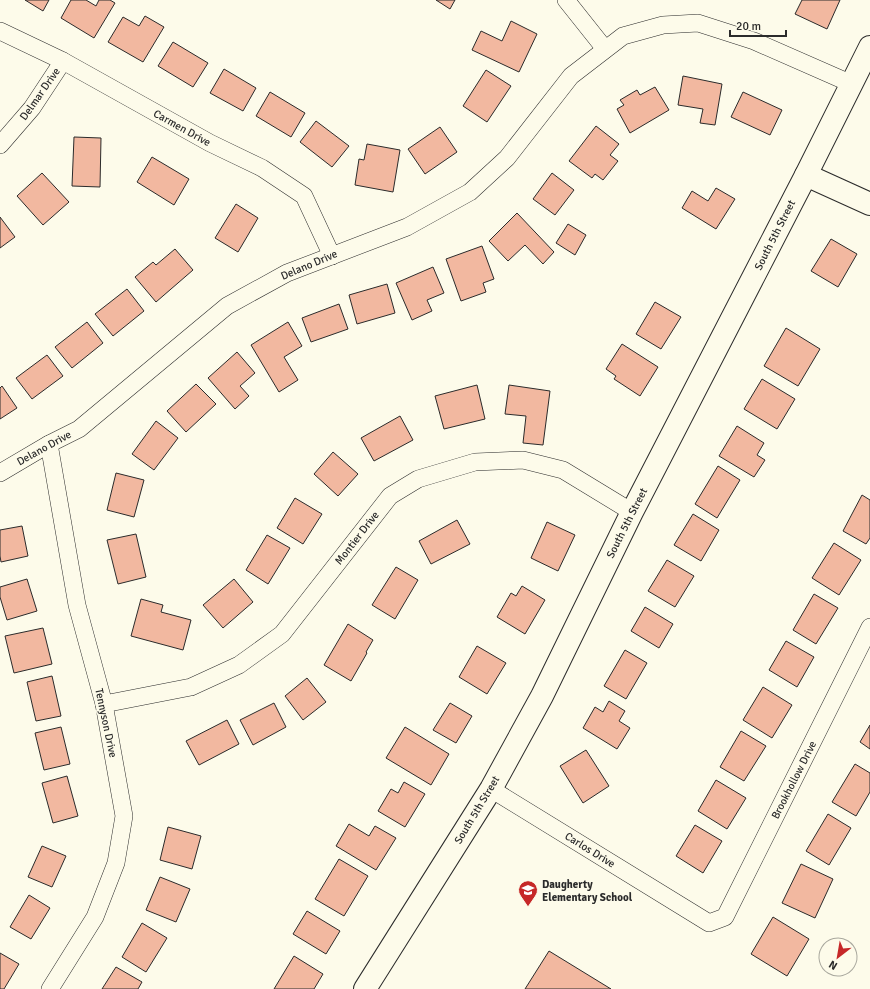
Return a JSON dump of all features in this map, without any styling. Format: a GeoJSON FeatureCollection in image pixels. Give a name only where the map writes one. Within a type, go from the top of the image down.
{"type":"FeatureCollection","features":[{"type":"Feature","properties":{"kind":"street"},"geometry":{"type":"LineString","coordinates":[[566,0],[605,49]]}},
{"type":"Feature","properties":{"kind":"street","name":"Delano Drive"},"geometry":{"type":"LineString","coordinates":[[0,473],[78,429],[227,306],[287,273],[407,227],[470,192],[507,158],[571,76],[622,36],[663,25],[698,23],[754,41],[852,84]]}},
{"type":"Feature","properties":{"kind":"street","name":"Carmen Drive"},"geometry":{"type":"LineString","coordinates":[[0,31],[63,61],[210,143],[262,168],[304,196],[332,256]]}},
{"type":"Feature","properties":{"kind":"street","name":"South 5th Street"},"geometry":{"type":"LineString","coordinates":[[365,989],[491,789],[542,696],[632,512],[806,175],[870,47]]}},
{"type":"Feature","properties":{"kind":"street","name":"Delmar Drive"},"geometry":{"type":"LineString","coordinates":[[0,145],[32,108],[63,61]]}},
{"type":"Feature","properties":{"kind":"street"},"geometry":{"type":"LineString","coordinates":[[806,175],[870,204]]}},
{"type":"Feature","properties":{"kind":"street","name":"Tennyson Drive"},"geometry":{"type":"LineString","coordinates":[[49,444],[77,605],[104,704],[124,816],[116,863],[95,917],[50,989]]}},
{"type":"Feature","properties":{"kind":"street","name":"Montier Drive"},"geometry":{"type":"LineString","coordinates":[[104,704],[191,687],[239,665],[282,634],[390,496],[418,479],[475,462],[523,460],[563,470],[632,512]]}},
{"type":"Feature","properties":{"kind":"street","name":"Brookhollow Drive"},"geometry":{"type":"LineString","coordinates":[[709,923],[725,917],[870,627]]}},
{"type":"Feature","properties":{"kind":"street","name":"Carlos Drive"},"geometry":{"type":"LineString","coordinates":[[491,789],[709,923]]}},
{"type":"Feature","properties":{"kind":"building"},"geometry":{"type":"Polygon","coordinates":[[[25,0],[49,0],[43,11],[25,0]]]}},
{"type":"Feature","properties":{"kind":"building"},"geometry":{"type":"Polygon","coordinates":[[[71,0],[86,0],[96,6],[99,0],[110,0],[115,3],[94,38],[61,18],[71,0]]]}},
{"type":"Feature","properties":{"kind":"building"},"geometry":{"type":"Polygon","coordinates":[[[436,0],[455,0],[450,9],[436,0]]]}},
{"type":"Feature","properties":{"kind":"building"},"geometry":{"type":"Polygon","coordinates":[[[802,0],[840,0],[827,29],[795,14],[802,0]]]}},
{"type":"Feature","properties":{"kind":"building"},"geometry":{"type":"Polygon","coordinates":[[[145,16],[164,27],[143,62],[108,42],[123,17],[139,26],[145,16]]]}},
{"type":"Feature","properties":{"kind":"building"},"geometry":{"type":"Polygon","coordinates":[[[511,21],[537,34],[519,72],[472,50],[481,31],[502,41],[511,21]]]}},
{"type":"Feature","properties":{"kind":"building"},"geometry":{"type":"Polygon","coordinates":[[[173,42],[208,63],[193,87],[158,66],[173,42]]]}},
{"type":"Feature","properties":{"kind":"building"},"geometry":{"type":"Polygon","coordinates":[[[224,69],[256,88],[243,111],[210,93],[224,69]]]}},
{"type":"Feature","properties":{"kind":"building"},"geometry":{"type":"Polygon","coordinates":[[[486,70],[511,86],[487,122],[463,106],[486,70]]]}},
{"type":"Feature","properties":{"kind":"building"},"geometry":{"type":"Polygon","coordinates":[[[683,76],[722,84],[715,125],[700,123],[703,109],[678,105],[683,76]]]}},
{"type":"Feature","properties":{"kind":"building"},"geometry":{"type":"Polygon","coordinates":[[[655,87],[669,110],[630,133],[617,109],[624,105],[620,100],[637,90],[640,95],[655,87]]]}},
{"type":"Feature","properties":{"kind":"building"},"geometry":{"type":"Polygon","coordinates":[[[270,92],[305,113],[291,137],[256,116],[270,92]]]}},
{"type":"Feature","properties":{"kind":"building"},"geometry":{"type":"Polygon","coordinates":[[[743,92],[782,110],[770,135],[731,117],[743,92]]]}},
{"type":"Feature","properties":{"kind":"building"},"geometry":{"type":"Polygon","coordinates":[[[316,121],[349,146],[332,167],[300,142],[316,121]]]}},
{"type":"Feature","properties":{"kind":"building"},"geometry":{"type":"Polygon","coordinates":[[[596,126],[619,144],[610,155],[618,161],[603,180],[595,174],[592,178],[569,161],[596,126]]]}},
{"type":"Feature","properties":{"kind":"building"},"geometry":{"type":"Polygon","coordinates":[[[440,127],[457,152],[425,174],[408,149],[440,127]]]}},
{"type":"Feature","properties":{"kind":"building"},"geometry":{"type":"Polygon","coordinates":[[[74,137],[101,138],[100,187],[72,186],[74,137]]]}},
{"type":"Feature","properties":{"kind":"building"},"geometry":{"type":"Polygon","coordinates":[[[367,144],[400,150],[393,192],[355,185],[359,159],[364,160],[367,144]]]}},
{"type":"Feature","properties":{"kind":"building"},"geometry":{"type":"Polygon","coordinates":[[[152,157],[189,179],[174,205],[137,182],[152,157]]]}},
{"type":"Feature","properties":{"kind":"building"},"geometry":{"type":"Polygon","coordinates":[[[42,173],[69,202],[43,225],[17,196],[42,173]]]}},
{"type":"Feature","properties":{"kind":"building"},"geometry":{"type":"Polygon","coordinates":[[[552,173],[574,190],[555,215],[533,199],[552,173]]]}},
{"type":"Feature","properties":{"kind":"building"},"geometry":{"type":"Polygon","coordinates":[[[716,188],[735,199],[716,229],[682,208],[692,191],[708,201],[716,188]]]}},
{"type":"Feature","properties":{"kind":"building"},"geometry":{"type":"Polygon","coordinates":[[[236,204],[258,218],[238,252],[215,238],[236,204]]]}},
{"type":"Feature","properties":{"kind":"building"},"geometry":{"type":"Polygon","coordinates":[[[517,213],[554,252],[543,264],[525,245],[508,261],[489,241],[517,213]]]}},
{"type":"Feature","properties":{"kind":"building"},"geometry":{"type":"Polygon","coordinates":[[[0,217],[15,237],[0,248],[0,217]]]}},
{"type":"Feature","properties":{"kind":"building"},"geometry":{"type":"Polygon","coordinates":[[[568,224],[586,235],[575,255],[556,243],[568,224]]]}},
{"type":"Feature","properties":{"kind":"building"},"geometry":{"type":"Polygon","coordinates":[[[831,239],[857,254],[838,287],[811,271],[831,239]]]}},
{"type":"Feature","properties":{"kind":"building"},"geometry":{"type":"Polygon","coordinates":[[[482,246],[494,279],[483,283],[486,292],[461,301],[446,259],[482,246]]]}},
{"type":"Feature","properties":{"kind":"building"},"geometry":{"type":"Polygon","coordinates":[[[175,249],[193,270],[156,302],[135,277],[153,262],[156,265],[175,249]]]}},
{"type":"Feature","properties":{"kind":"building"},"geometry":{"type":"Polygon","coordinates":[[[433,267],[444,293],[427,300],[432,311],[412,320],[396,283],[433,267]]]}},
{"type":"Feature","properties":{"kind":"building"},"geometry":{"type":"Polygon","coordinates":[[[387,284],[395,313],[357,324],[349,295],[387,284]]]}},
{"type":"Feature","properties":{"kind":"building"},"geometry":{"type":"Polygon","coordinates":[[[127,289],[144,311],[113,336],[95,314],[127,289]]]}},
{"type":"Feature","properties":{"kind":"building"},"geometry":{"type":"Polygon","coordinates":[[[655,302],[681,317],[661,349],[636,334],[655,302]]]}},
{"type":"Feature","properties":{"kind":"building"},"geometry":{"type":"Polygon","coordinates":[[[339,304],[348,329],[311,342],[302,318],[339,304]]]}},
{"type":"Feature","properties":{"kind":"building"},"geometry":{"type":"Polygon","coordinates":[[[87,322],[103,343],[72,368],[55,347],[87,322]]]}},
{"type":"Feature","properties":{"kind":"building"},"geometry":{"type":"Polygon","coordinates":[[[288,322],[302,346],[284,357],[298,380],[279,392],[251,345],[288,322]]]}},
{"type":"Feature","properties":{"kind":"building"},"geometry":{"type":"Polygon","coordinates":[[[786,328],[820,349],[798,386],[764,366],[786,328]]]}},
{"type":"Feature","properties":{"kind":"building"},"geometry":{"type":"Polygon","coordinates":[[[622,344],[658,367],[640,396],[614,379],[616,376],[606,369],[622,344]]]}},
{"type":"Feature","properties":{"kind":"building"},"geometry":{"type":"Polygon","coordinates":[[[237,352],[255,373],[240,386],[249,396],[235,409],[208,378],[237,352]]]}},
{"type":"Feature","properties":{"kind":"building"},"geometry":{"type":"Polygon","coordinates":[[[47,355],[63,376],[32,399],[16,378],[47,355]]]}},
{"type":"Feature","properties":{"kind":"building"},"geometry":{"type":"Polygon","coordinates":[[[762,379],[795,399],[777,429],[744,409],[762,379]]]}},
{"type":"Feature","properties":{"kind":"building"},"geometry":{"type":"Polygon","coordinates":[[[196,384],[216,404],[186,432],[167,411],[196,384]]]}},
{"type":"Feature","properties":{"kind":"building"},"geometry":{"type":"Polygon","coordinates":[[[477,385],[485,419],[444,429],[435,396],[477,385]]]}},
{"type":"Feature","properties":{"kind":"building"},"geometry":{"type":"Polygon","coordinates":[[[509,385],[550,391],[543,445],[523,443],[526,416],[505,414],[509,385]]]}},
{"type":"Feature","properties":{"kind":"building"},"geometry":{"type":"Polygon","coordinates":[[[2,386],[17,408],[0,419],[0,388],[2,386]]]}},
{"type":"Feature","properties":{"kind":"building"},"geometry":{"type":"Polygon","coordinates":[[[400,416],[413,440],[374,461],[361,438],[400,416]]]}},
{"type":"Feature","properties":{"kind":"building"},"geometry":{"type":"Polygon","coordinates":[[[156,421],[178,438],[154,470],[132,454],[156,421]]]}},
{"type":"Feature","properties":{"kind":"building"},"geometry":{"type":"Polygon","coordinates":[[[737,426],[764,443],[757,455],[765,460],[754,477],[719,456],[737,426]]]}},
{"type":"Feature","properties":{"kind":"building"},"geometry":{"type":"Polygon","coordinates":[[[333,452],[358,474],[338,496],[314,474],[333,452]]]}},
{"type":"Feature","properties":{"kind":"building"},"geometry":{"type":"Polygon","coordinates":[[[718,466],[740,480],[717,518],[695,504],[718,466]]]}},
{"type":"Feature","properties":{"kind":"building"},"geometry":{"type":"Polygon","coordinates":[[[116,473],[144,480],[134,517],[107,510],[116,473]]]}},
{"type":"Feature","properties":{"kind":"building"},"geometry":{"type":"Polygon","coordinates":[[[862,495],[870,500],[870,538],[866,544],[843,531],[862,495]]]}},
{"type":"Feature","properties":{"kind":"building"},"geometry":{"type":"Polygon","coordinates":[[[295,498],[322,514],[303,544],[277,528],[295,498]]]}},
{"type":"Feature","properties":{"kind":"building"},"geometry":{"type":"Polygon","coordinates":[[[693,514],[719,530],[701,561],[674,545],[693,514]]]}},
{"type":"Feature","properties":{"kind":"building"},"geometry":{"type":"Polygon","coordinates":[[[457,520],[470,544],[431,564],[419,541],[457,520]]]}},
{"type":"Feature","properties":{"kind":"building"},"geometry":{"type":"Polygon","coordinates":[[[547,522],[575,535],[558,571],[531,558],[547,522]]]}},
{"type":"Feature","properties":{"kind":"building"},"geometry":{"type":"Polygon","coordinates":[[[22,526],[28,556],[1,562],[0,530],[22,526]]]}},
{"type":"Feature","properties":{"kind":"building"},"geometry":{"type":"Polygon","coordinates":[[[136,534],[146,577],[118,584],[107,540],[136,534]]]}},
{"type":"Feature","properties":{"kind":"building"},"geometry":{"type":"Polygon","coordinates":[[[267,535],[290,548],[268,584],[246,570],[267,535]]]}},
{"type":"Feature","properties":{"kind":"building"},"geometry":{"type":"Polygon","coordinates":[[[834,543],[861,560],[839,595],[812,578],[834,543]]]}},
{"type":"Feature","properties":{"kind":"building"},"geometry":{"type":"Polygon","coordinates":[[[667,560],[694,576],[675,607],[648,591],[667,560]]]}},
{"type":"Feature","properties":{"kind":"building"},"geometry":{"type":"Polygon","coordinates":[[[396,567],[418,580],[395,619],[372,605],[396,567]]]}},
{"type":"Feature","properties":{"kind":"building"},"geometry":{"type":"Polygon","coordinates":[[[27,579],[37,611],[7,620],[0,597],[0,587],[27,579]]]}},
{"type":"Feature","properties":{"kind":"building"},"geometry":{"type":"Polygon","coordinates":[[[234,579],[253,602],[223,628],[203,605],[234,579]]]}},
{"type":"Feature","properties":{"kind":"building"},"geometry":{"type":"Polygon","coordinates":[[[522,586],[545,600],[525,634],[497,617],[511,593],[516,596],[522,586]]]}},
{"type":"Feature","properties":{"kind":"building"},"geometry":{"type":"Polygon","coordinates":[[[814,594],[838,608],[816,644],[793,630],[814,594]]]}},
{"type":"Feature","properties":{"kind":"building"},"geometry":{"type":"Polygon","coordinates":[[[141,599],[163,605],[161,612],[191,620],[183,650],[131,636],[141,599]]]}},
{"type":"Feature","properties":{"kind":"building"},"geometry":{"type":"Polygon","coordinates":[[[645,607],[673,624],[659,648],[631,631],[645,607]]]}},
{"type":"Feature","properties":{"kind":"building"},"geometry":{"type":"Polygon","coordinates":[[[348,624],[373,640],[351,681],[324,665],[348,624]]]}},
{"type":"Feature","properties":{"kind":"building"},"geometry":{"type":"Polygon","coordinates":[[[43,628],[52,664],[14,673],[5,636],[43,628]]]}},
{"type":"Feature","properties":{"kind":"building"},"geometry":{"type":"Polygon","coordinates":[[[786,641],[814,657],[797,687],[769,670],[786,641]]]}},
{"type":"Feature","properties":{"kind":"building"},"geometry":{"type":"Polygon","coordinates":[[[477,646],[506,663],[487,694],[459,677],[477,646]]]}},
{"type":"Feature","properties":{"kind":"building"},"geometry":{"type":"Polygon","coordinates":[[[625,650],[647,663],[626,699],[604,686],[625,650]]]}},
{"type":"Feature","properties":{"kind":"building"},"geometry":{"type":"Polygon","coordinates":[[[52,676],[61,716],[36,721],[27,682],[52,676]]]}},
{"type":"Feature","properties":{"kind":"building"},"geometry":{"type":"Polygon","coordinates":[[[307,678],[326,702],[303,720],[285,696],[307,678]]]}},
{"type":"Feature","properties":{"kind":"building"},"geometry":{"type":"Polygon","coordinates":[[[763,687],[792,705],[772,738],[743,720],[763,687]]]}},
{"type":"Feature","properties":{"kind":"building"},"geometry":{"type":"Polygon","coordinates":[[[609,701],[625,711],[619,721],[630,728],[617,749],[583,728],[595,707],[603,712],[609,701]]]}},
{"type":"Feature","properties":{"kind":"building"},"geometry":{"type":"Polygon","coordinates":[[[274,703],[286,727],[253,745],[240,720],[274,703]]]}},
{"type":"Feature","properties":{"kind":"building"},"geometry":{"type":"Polygon","coordinates":[[[450,703],[472,716],[456,743],[433,730],[450,703]]]}},
{"type":"Feature","properties":{"kind":"building"},"geometry":{"type":"Polygon","coordinates":[[[227,720],[239,744],[199,765],[186,741],[227,720]]]}},
{"type":"Feature","properties":{"kind":"building"},"geometry":{"type":"Polygon","coordinates":[[[870,725],[870,749],[860,742],[870,725]]]}},
{"type":"Feature","properties":{"kind":"building"},"geometry":{"type":"Polygon","coordinates":[[[61,727],[70,764],[44,770],[35,733],[61,727]]]}},
{"type":"Feature","properties":{"kind":"building"},"geometry":{"type":"Polygon","coordinates":[[[405,727],[449,754],[431,785],[386,758],[405,727]]]}},
{"type":"Feature","properties":{"kind":"building"},"geometry":{"type":"Polygon","coordinates":[[[741,731],[766,746],[744,781],[720,767],[741,731]]]}},
{"type":"Feature","properties":{"kind":"building"},"geometry":{"type":"Polygon","coordinates":[[[586,750],[609,786],[583,803],[560,766],[586,750]]]}},
{"type":"Feature","properties":{"kind":"building"},"geometry":{"type":"Polygon","coordinates":[[[855,764],[870,773],[870,792],[856,816],[832,802],[855,764]]]}},
{"type":"Feature","properties":{"kind":"building"},"geometry":{"type":"Polygon","coordinates":[[[67,776],[78,816],[53,823],[42,783],[67,776]]]}},
{"type":"Feature","properties":{"kind":"building"},"geometry":{"type":"Polygon","coordinates":[[[716,780],[746,798],[727,829],[698,811],[716,780]]]}},
{"type":"Feature","properties":{"kind":"building"},"geometry":{"type":"Polygon","coordinates":[[[404,782],[425,794],[405,827],[378,811],[391,789],[398,793],[404,782]]]}},
{"type":"Feature","properties":{"kind":"building"},"geometry":{"type":"Polygon","coordinates":[[[828,814],[851,828],[829,865],[806,851],[828,814]]]}},
{"type":"Feature","properties":{"kind":"building"},"geometry":{"type":"Polygon","coordinates":[[[349,824],[369,836],[375,826],[396,838],[376,870],[336,846],[349,824]]]}},
{"type":"Feature","properties":{"kind":"building"},"geometry":{"type":"Polygon","coordinates":[[[695,825],[722,841],[703,873],[676,856],[695,825]]]}},
{"type":"Feature","properties":{"kind":"building"},"geometry":{"type":"Polygon","coordinates":[[[168,827],[201,836],[192,869],[160,860],[168,827]]]}},
{"type":"Feature","properties":{"kind":"building"},"geometry":{"type":"Polygon","coordinates":[[[42,846],[66,856],[52,887],[28,877],[42,846]]]}},
{"type":"Feature","properties":{"kind":"building"},"geometry":{"type":"Polygon","coordinates":[[[339,859],[368,876],[344,916],[315,899],[339,859]]]}},
{"type":"Feature","properties":{"kind":"building"},"geometry":{"type":"Polygon","coordinates":[[[801,864],[833,879],[815,918],[782,903],[801,864]]]}},
{"type":"Feature","properties":{"kind":"building"},"geometry":{"type":"Polygon","coordinates":[[[160,877],[190,889],[176,922],[146,910],[160,877]]]}},
{"type":"Feature","properties":{"kind":"building"},"geometry":{"type":"Polygon","coordinates":[[[29,895],[50,908],[31,939],[10,927],[29,895]]]}},
{"type":"Feature","properties":{"kind":"building"},"geometry":{"type":"Polygon","coordinates":[[[307,911],[340,931],[326,954],[293,934],[307,911]]]}},
{"type":"Feature","properties":{"kind":"building"},"geometry":{"type":"Polygon","coordinates":[[[773,917],[809,939],[787,976],[751,954],[773,917]]]}},
{"type":"Feature","properties":{"kind":"building"},"geometry":{"type":"Polygon","coordinates":[[[142,923],[167,938],[146,972],[122,957],[142,923]]]}},
{"type":"Feature","properties":{"kind":"building"},"geometry":{"type":"Polygon","coordinates":[[[549,951],[611,989],[525,989],[549,951]]]}},
{"type":"Feature","properties":{"kind":"building"},"geometry":{"type":"Polygon","coordinates":[[[0,953],[19,964],[4,989],[0,989],[0,953]]]}},
{"type":"Feature","properties":{"kind":"building"},"geometry":{"type":"Polygon","coordinates":[[[294,956],[323,974],[314,989],[274,989],[294,956]]]}},
{"type":"Feature","properties":{"kind":"building"},"geometry":{"type":"Polygon","coordinates":[[[116,967],[142,982],[138,989],[102,989],[116,967]]]}},
{"type":"Feature","properties":{"kind":"place","name":"Daugherty Elementary School"},"geometry":{"type":"Point","coordinates":[528,907]}}]}
